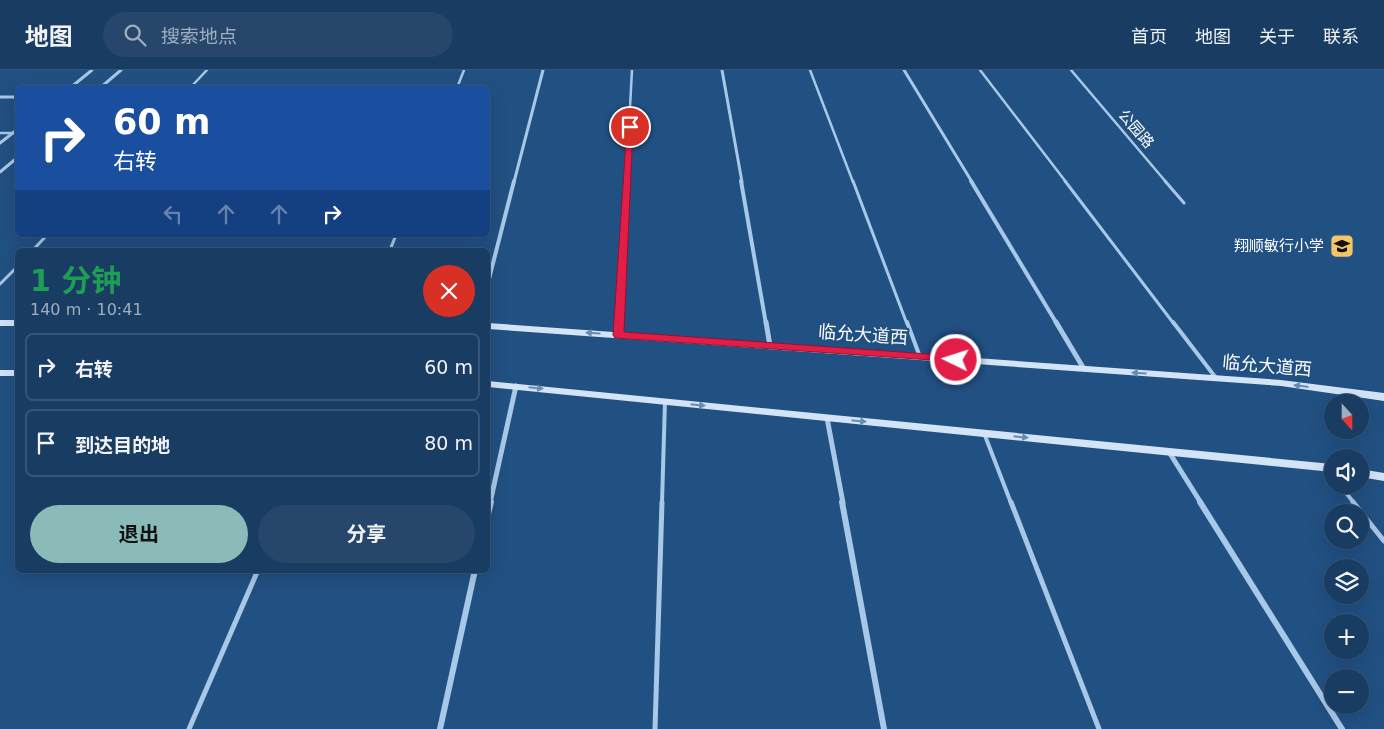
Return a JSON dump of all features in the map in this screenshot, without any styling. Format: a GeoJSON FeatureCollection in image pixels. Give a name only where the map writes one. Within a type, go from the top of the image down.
{"type":"FeatureCollection","features":[{"type":"Feature","properties":{"kind":"main road"},"geometry":{"type":"LineString","coordinates":[[0,323],[15,323]]}},
{"type":"Feature","properties":{"kind":"main road","name":"临允大道西"},"geometry":{"type":"LineString","coordinates":[[490,326],[1282,383],[1384,397]]}},
{"type":"Feature","properties":{"kind":"main road"},"geometry":{"type":"LineString","coordinates":[[0,373],[15,373]]}},
{"type":"Feature","properties":{"kind":"main road"},"geometry":{"type":"LineString","coordinates":[[490,384],[1324,468]]}},
{"type":"Feature","properties":{"kind":"main road"},"geometry":{"type":"LineString","coordinates":[[1369,474],[1384,477]]}},
{"type":"Feature","properties":{"kind":"street"},"geometry":{"type":"LineString","coordinates":[[74,85],[92,70]]}},
{"type":"Feature","properties":{"kind":"street"},"geometry":{"type":"LineString","coordinates":[[104,85],[121,70]]}},
{"type":"Feature","properties":{"kind":"street"},"geometry":{"type":"LineString","coordinates":[[490,275],[542,70]]}},
{"type":"Feature","properties":{"kind":"street"},"geometry":{"type":"LineString","coordinates":[[722,70],[770,346]]}},
{"type":"Feature","properties":{"kind":"street"},"geometry":{"type":"LineString","coordinates":[[904,70],[1084,369]]}},
{"type":"Feature","properties":{"kind":"street"},"geometry":{"type":"LineString","coordinates":[[0,97],[15,97]]}},
{"type":"Feature","properties":{"kind":"street"},"geometry":{"type":"LineString","coordinates":[[0,143],[15,133]]}},
{"type":"Feature","properties":{"kind":"street"},"geometry":{"type":"LineString","coordinates":[[0,172],[15,160]]}},
{"type":"Feature","properties":{"kind":"street"},"geometry":{"type":"LineString","coordinates":[[490,505],[516,386]]}},
{"type":"Feature","properties":{"kind":"street"},"geometry":{"type":"LineString","coordinates":[[827,418],[884,729]]}},
{"type":"Feature","properties":{"kind":"street"},"geometry":{"type":"LineString","coordinates":[[1169,452],[1342,729]]}},
{"type":"Feature","properties":{"kind":"street"},"geometry":{"type":"LineString","coordinates":[[440,729],[474,573]]}},
{"type":"Feature","properties":{"kind":"lane"},"geometry":{"type":"LineString","coordinates":[[193,85],[207,70]]}},
{"type":"Feature","properties":{"kind":"lane"},"geometry":{"type":"LineString","coordinates":[[458,85],[464,70]]}},
{"type":"Feature","properties":{"kind":"lane"},"geometry":{"type":"LineString","coordinates":[[618,335],[632,70]]}},
{"type":"Feature","properties":{"kind":"lane"},"geometry":{"type":"LineString","coordinates":[[810,70],[920,357]]}},
{"type":"Feature","properties":{"kind":"lane"},"geometry":{"type":"LineString","coordinates":[[980,70],[1216,378]]}},
{"type":"Feature","properties":{"kind":"lane","name":"公园路"},"geometry":{"type":"LineString","coordinates":[[1071,70],[1184,202]]}},
{"type":"Feature","properties":{"kind":"lane"},"geometry":{"type":"LineString","coordinates":[[0,133],[15,132]]}},
{"type":"Feature","properties":{"kind":"lane"},"geometry":{"type":"LineString","coordinates":[[35,248],[46,237]]}},
{"type":"Feature","properties":{"kind":"lane"},"geometry":{"type":"LineString","coordinates":[[0,284],[15,269]]}},
{"type":"Feature","properties":{"kind":"lane"},"geometry":{"type":"LineString","coordinates":[[655,729],[665,402]]}},
{"type":"Feature","properties":{"kind":"lane"},"geometry":{"type":"LineString","coordinates":[[984,433],[1099,729]]}},
{"type":"Feature","properties":{"kind":"lane"},"geometry":{"type":"LineString","coordinates":[[1347,494],[1384,541]]}},
{"type":"Feature","properties":{"kind":"lane"},"geometry":{"type":"LineString","coordinates":[[189,729],[257,573]]}},
{"type":"Feature","properties":{"kind":"place","name":"翔顺敏行小学"},"geometry":{"type":"Point","coordinates":[1342,246]}},
{"type":"Feature","properties":{"kind":"route"},"geometry":{"type":"LineString","coordinates":[[630,127],[618,335],[956,360]]}}]}
